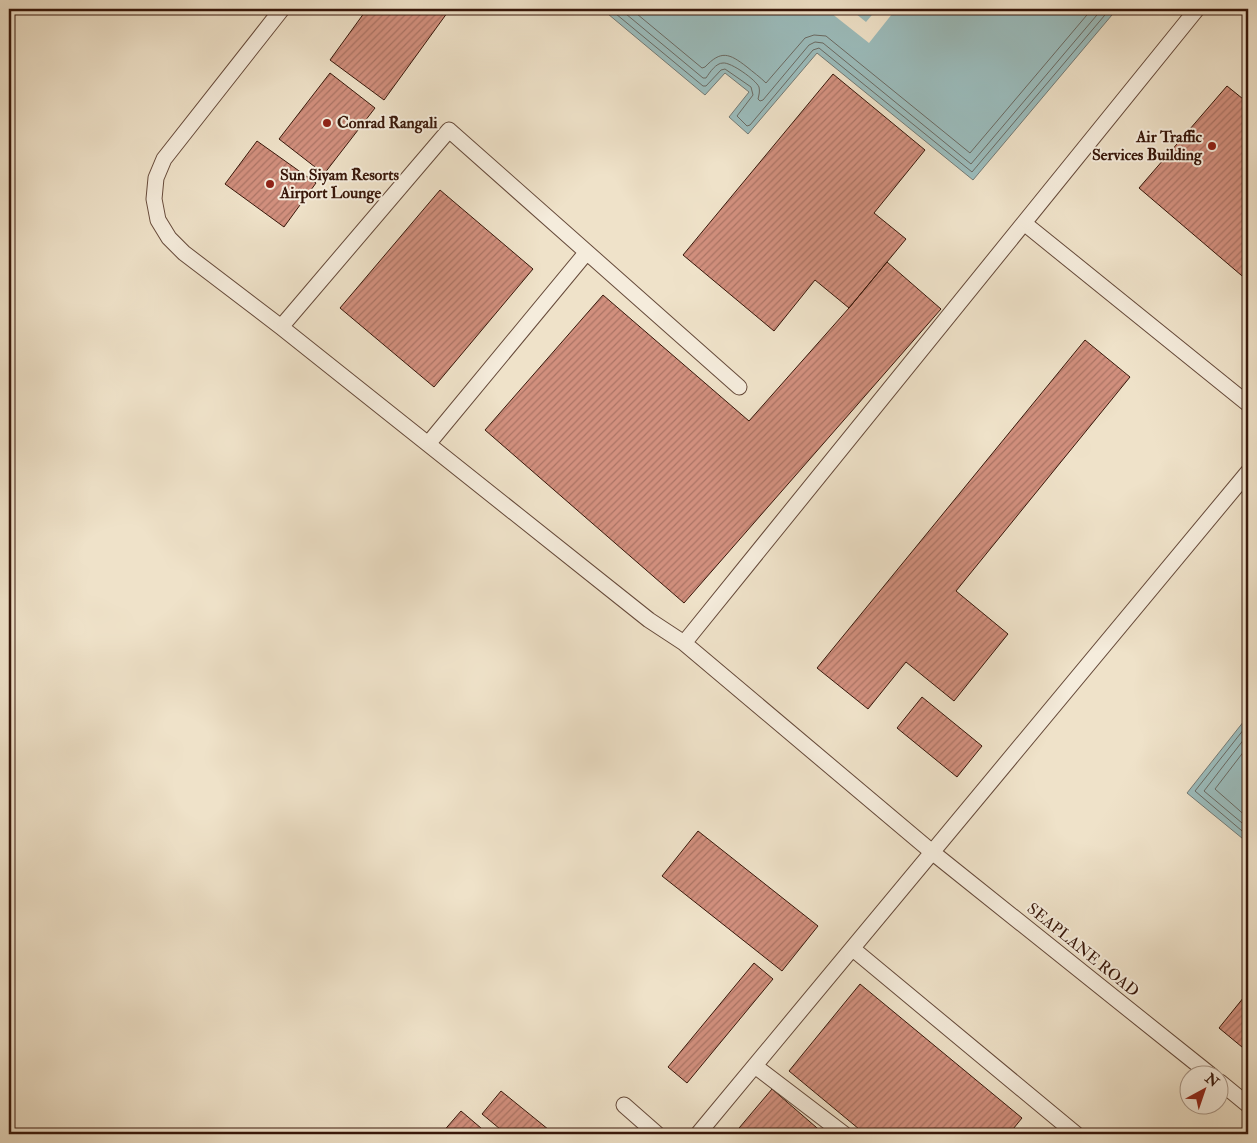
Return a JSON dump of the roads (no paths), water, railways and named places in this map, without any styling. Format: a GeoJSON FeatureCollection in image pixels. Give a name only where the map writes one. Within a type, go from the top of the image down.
{"type":"FeatureCollection","features":[{"type":"Feature","properties":{"kind":"lane","name":"SEAPLANE ROAD"},"geometry":{"type":"LineString","coordinates":[[282,9],[164,159],[156,178],[154,199],[158,220],[169,238],[184,253],[281,327],[649,620],[684,643],[932,852],[1200,1066]]}},
{"type":"Feature","properties":{"kind":"lane"},"geometry":{"type":"LineString","coordinates":[[684,643],[1197,9]]}},
{"type":"Feature","properties":{"kind":"lane"},"geometry":{"type":"LineString","coordinates":[[281,327],[449,130],[739,387]]}},
{"type":"Feature","properties":{"kind":"lane"},"geometry":{"type":"LineString","coordinates":[[1024,223],[1248,404]]}},
{"type":"Feature","properties":{"kind":"lane"},"geometry":{"type":"LineString","coordinates":[[428,444],[586,253]]}},
{"type":"Feature","properties":{"kind":"lane"},"geometry":{"type":"LineString","coordinates":[[698,1134],[854,949],[932,852],[1248,472]]}},
{"type":"Feature","properties":{"kind":"lane"},"geometry":{"type":"LineString","coordinates":[[854,949],[1076,1134]]}},
{"type":"Feature","properties":{"kind":"lane"},"geometry":{"type":"LineString","coordinates":[[756,1066],[844,1134]]}},
{"type":"Feature","properties":{"kind":"lane"},"geometry":{"type":"LineString","coordinates":[[1230,1090],[1248,1104]]}},
{"type":"Feature","properties":{"kind":"lane"},"geometry":{"type":"LineString","coordinates":[[624,1105],[657,1134]]}},
{"type":"Feature","properties":{"kind":"water"},"geometry":{"type":"Polygon","coordinates":[[[602,9],[1117,9],[973,180],[817,53],[748,134],[729,117],[749,92],[725,73],[705,95],[602,9]]]}},
{"type":"Feature","properties":{"kind":"water"},"geometry":{"type":"Polygon","coordinates":[[[1248,716],[1248,843],[1187,793],[1248,716]]]}},
{"type":"Feature","properties":{"kind":"place","name":"Conrad Rangali"},"geometry":{"type":"Point","coordinates":[327,123]}},
{"type":"Feature","properties":{"kind":"place","name":"Air Traffic Services Building"},"geometry":{"type":"Point","coordinates":[1212,146]}},
{"type":"Feature","properties":{"kind":"place","name":"Sun Siyam Resorts Airport Lounge"},"geometry":{"type":"Point","coordinates":[270,184]}}]}
